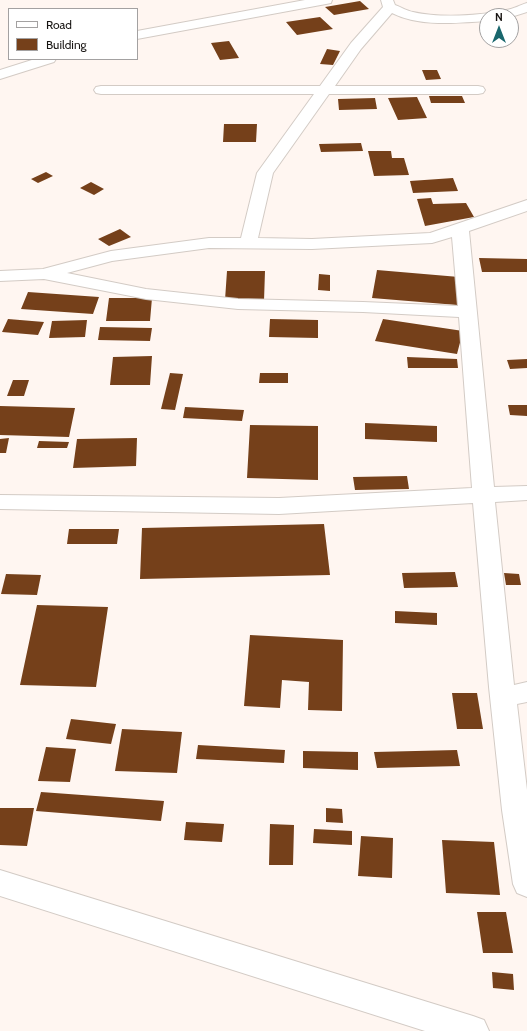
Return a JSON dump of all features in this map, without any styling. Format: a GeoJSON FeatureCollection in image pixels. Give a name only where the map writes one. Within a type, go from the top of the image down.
{"type":"FeatureCollection","features":[{"type":"Feature","properties":{"kind":"street"},"geometry":{"type":"LineString","coordinates":[[138,35],[326,0]]}},
{"type":"Feature","properties":{"kind":"street"},"geometry":{"type":"LineString","coordinates":[[248,244],[264,173],[389,3],[407,15],[432,19],[506,14],[523,10],[527,7]]}},
{"type":"Feature","properties":{"kind":"street"},"geometry":{"type":"LineString","coordinates":[[0,76],[46,60]]}},
{"type":"Feature","properties":{"kind":"street"},"geometry":{"type":"LineString","coordinates":[[101,90],[478,90]]}},
{"type":"Feature","properties":{"kind":"street"},"geometry":{"type":"LineString","coordinates":[[0,276],[43,274],[111,256],[209,243],[312,244],[432,238],[527,205]]}},
{"type":"Feature","properties":{"kind":"street"},"geometry":{"type":"LineString","coordinates":[[460,228],[492,588],[515,694],[518,837],[527,884]]}},
{"type":"Feature","properties":{"kind":"street"},"geometry":{"type":"LineString","coordinates":[[43,274],[146,294],[238,304],[363,306],[468,312]]}},
{"type":"Feature","properties":{"kind":"street"},"geometry":{"type":"LineString","coordinates":[[0,502],[279,506],[484,494],[527,493]]}},
{"type":"Feature","properties":{"kind":"street"},"geometry":{"type":"LineString","coordinates":[[0,883],[473,1031]]}},
{"type":"Feature","properties":{"kind":"building"},"geometry":{"type":"Polygon","coordinates":[[[360,1],[369,9],[334,15],[325,7],[360,1]]]}},
{"type":"Feature","properties":{"kind":"building"},"geometry":{"type":"Polygon","coordinates":[[[320,17],[333,29],[297,35],[286,22],[320,17]]]}},
{"type":"Feature","properties":{"kind":"building"},"geometry":{"type":"Polygon","coordinates":[[[229,41],[239,58],[220,60],[211,43],[229,41]]]}},
{"type":"Feature","properties":{"kind":"building"},"geometry":{"type":"Polygon","coordinates":[[[327,49],[340,51],[333,65],[320,64],[327,49]]]}},
{"type":"Feature","properties":{"kind":"building"},"geometry":{"type":"Polygon","coordinates":[[[422,70],[437,70],[441,79],[426,80],[422,70]]]}},
{"type":"Feature","properties":{"kind":"building"},"geometry":{"type":"Polygon","coordinates":[[[429,96],[462,96],[465,103],[431,103],[429,96]]]}},
{"type":"Feature","properties":{"kind":"building"},"geometry":{"type":"Polygon","coordinates":[[[417,97],[427,118],[398,120],[388,98],[417,97]]]}},
{"type":"Feature","properties":{"kind":"building"},"geometry":{"type":"Polygon","coordinates":[[[375,98],[377,109],[339,110],[338,99],[375,98]]]}},
{"type":"Feature","properties":{"kind":"building"},"geometry":{"type":"Polygon","coordinates":[[[224,124],[257,124],[256,142],[223,142],[224,124]]]}},
{"type":"Feature","properties":{"kind":"building"},"geometry":{"type":"Polygon","coordinates":[[[361,143],[363,151],[321,152],[319,144],[361,143]]]}},
{"type":"Feature","properties":{"kind":"building"},"geometry":{"type":"Polygon","coordinates":[[[368,151],[391,151],[392,158],[404,158],[409,175],[374,176],[368,151]]]}},
{"type":"Feature","properties":{"kind":"building"},"geometry":{"type":"Polygon","coordinates":[[[46,172],[53,176],[38,183],[31,179],[46,172]]]}},
{"type":"Feature","properties":{"kind":"building"},"geometry":{"type":"Polygon","coordinates":[[[453,178],[458,191],[413,193],[410,181],[453,178]]]}},
{"type":"Feature","properties":{"kind":"building"},"geometry":{"type":"Polygon","coordinates":[[[91,182],[104,189],[94,195],[80,188],[91,182]]]}},
{"type":"Feature","properties":{"kind":"building"},"geometry":{"type":"Polygon","coordinates":[[[431,198],[433,204],[466,203],[474,217],[425,226],[417,199],[431,198]]]}},
{"type":"Feature","properties":{"kind":"building"},"geometry":{"type":"Polygon","coordinates":[[[120,229],[131,237],[109,246],[98,239],[120,229]]]}},
{"type":"Feature","properties":{"kind":"building"},"geometry":{"type":"Polygon","coordinates":[[[479,258],[527,259],[527,272],[482,272],[479,258]]]}},
{"type":"Feature","properties":{"kind":"building"},"geometry":{"type":"Polygon","coordinates":[[[377,270],[459,277],[457,305],[372,298],[377,270]]]}},
{"type":"Feature","properties":{"kind":"building"},"geometry":{"type":"Polygon","coordinates":[[[227,271],[265,271],[264,301],[225,300],[227,271]]]}},
{"type":"Feature","properties":{"kind":"building"},"geometry":{"type":"Polygon","coordinates":[[[319,274],[330,275],[330,291],[318,290],[319,274]]]}},
{"type":"Feature","properties":{"kind":"building"},"geometry":{"type":"Polygon","coordinates":[[[28,292],[99,297],[93,314],[21,309],[28,292]]]}},
{"type":"Feature","properties":{"kind":"building"},"geometry":{"type":"Polygon","coordinates":[[[109,298],[152,298],[150,321],[106,321],[109,298]]]}},
{"type":"Feature","properties":{"kind":"building"},"geometry":{"type":"Polygon","coordinates":[[[8,319],[44,322],[38,335],[2,332],[8,319]]]}},
{"type":"Feature","properties":{"kind":"building"},"geometry":{"type":"Polygon","coordinates":[[[270,319],[318,320],[318,338],[269,337],[270,319]]]}},
{"type":"Feature","properties":{"kind":"building"},"geometry":{"type":"Polygon","coordinates":[[[383,319],[463,331],[457,354],[375,341],[383,319]]]}},
{"type":"Feature","properties":{"kind":"building"},"geometry":{"type":"Polygon","coordinates":[[[87,320],[85,337],[49,338],[52,321],[87,320]]]}},
{"type":"Feature","properties":{"kind":"building"},"geometry":{"type":"Polygon","coordinates":[[[100,327],[152,328],[150,341],[98,340],[100,327]]]}},
{"type":"Feature","properties":{"kind":"building"},"geometry":{"type":"Polygon","coordinates":[[[152,356],[150,385],[110,385],[113,357],[152,356]]]}},
{"type":"Feature","properties":{"kind":"building"},"geometry":{"type":"Polygon","coordinates":[[[407,357],[457,359],[458,368],[408,368],[407,357]]]}},
{"type":"Feature","properties":{"kind":"building"},"geometry":{"type":"Polygon","coordinates":[[[527,359],[527,368],[510,369],[507,360],[527,359]]]}},
{"type":"Feature","properties":{"kind":"building"},"geometry":{"type":"Polygon","coordinates":[[[170,373],[183,374],[175,410],[161,409],[170,373]]]}},
{"type":"Feature","properties":{"kind":"building"},"geometry":{"type":"Polygon","coordinates":[[[260,373],[288,373],[288,383],[259,383],[260,373]]]}},
{"type":"Feature","properties":{"kind":"building"},"geometry":{"type":"Polygon","coordinates":[[[13,380],[29,380],[24,396],[7,396],[13,380]]]}},
{"type":"Feature","properties":{"kind":"building"},"geometry":{"type":"Polygon","coordinates":[[[508,405],[527,405],[527,416],[510,415],[508,405]]]}},
{"type":"Feature","properties":{"kind":"building"},"geometry":{"type":"Polygon","coordinates":[[[0,406],[75,408],[69,437],[0,435],[0,406]]]}},
{"type":"Feature","properties":{"kind":"building"},"geometry":{"type":"Polygon","coordinates":[[[185,407],[244,410],[242,421],[183,418],[185,407]]]}},
{"type":"Feature","properties":{"kind":"building"},"geometry":{"type":"Polygon","coordinates":[[[365,423],[437,426],[437,442],[365,439],[365,423]]]}},
{"type":"Feature","properties":{"kind":"building"},"geometry":{"type":"Polygon","coordinates":[[[250,425],[318,426],[318,480],[247,478],[250,425]]]}},
{"type":"Feature","properties":{"kind":"building"},"geometry":{"type":"Polygon","coordinates":[[[9,438],[6,453],[0,453],[0,439],[9,438]]]}},
{"type":"Feature","properties":{"kind":"building"},"geometry":{"type":"Polygon","coordinates":[[[137,438],[136,466],[73,468],[77,439],[137,438]]]}},
{"type":"Feature","properties":{"kind":"building"},"geometry":{"type":"Polygon","coordinates":[[[39,441],[69,442],[67,448],[37,448],[39,441]]]}},
{"type":"Feature","properties":{"kind":"building"},"geometry":{"type":"Polygon","coordinates":[[[407,476],[409,489],[355,490],[353,477],[407,476]]]}},
{"type":"Feature","properties":{"kind":"building"},"geometry":{"type":"Polygon","coordinates":[[[324,524],[330,575],[140,579],[142,528],[324,524]]]}},
{"type":"Feature","properties":{"kind":"building"},"geometry":{"type":"Polygon","coordinates":[[[69,529],[119,529],[117,544],[67,544],[69,529]]]}},
{"type":"Feature","properties":{"kind":"building"},"geometry":{"type":"Polygon","coordinates":[[[455,572],[458,587],[404,588],[402,573],[455,572]]]}},
{"type":"Feature","properties":{"kind":"building"},"geometry":{"type":"Polygon","coordinates":[[[504,573],[519,574],[521,585],[506,585],[504,573]]]}},
{"type":"Feature","properties":{"kind":"building"},"geometry":{"type":"Polygon","coordinates":[[[6,574],[41,575],[37,595],[1,594],[6,574]]]}},
{"type":"Feature","properties":{"kind":"building"},"geometry":{"type":"Polygon","coordinates":[[[37,605],[108,607],[96,687],[20,685],[37,605]]]}},
{"type":"Feature","properties":{"kind":"building"},"geometry":{"type":"Polygon","coordinates":[[[395,611],[437,613],[437,625],[395,623],[395,611]]]}},
{"type":"Feature","properties":{"kind":"building"},"geometry":{"type":"Polygon","coordinates":[[[250,635],[343,640],[342,711],[308,710],[309,682],[282,680],[280,708],[244,706],[250,635]]]}},
{"type":"Feature","properties":{"kind":"building"},"geometry":{"type":"Polygon","coordinates":[[[452,693],[477,693],[483,729],[457,729],[452,693]]]}},
{"type":"Feature","properties":{"kind":"building"},"geometry":{"type":"Polygon","coordinates":[[[71,719],[116,724],[111,744],[66,739],[71,719]]]}},
{"type":"Feature","properties":{"kind":"building"},"geometry":{"type":"Polygon","coordinates":[[[122,729],[182,732],[177,773],[115,771],[122,729]]]}},
{"type":"Feature","properties":{"kind":"building"},"geometry":{"type":"Polygon","coordinates":[[[198,745],[285,750],[284,763],[196,759],[198,745]]]}},
{"type":"Feature","properties":{"kind":"building"},"geometry":{"type":"Polygon","coordinates":[[[46,747],[76,749],[70,782],[38,781],[46,747]]]}},
{"type":"Feature","properties":{"kind":"building"},"geometry":{"type":"Polygon","coordinates":[[[457,750],[460,766],[377,768],[374,752],[457,750]]]}},
{"type":"Feature","properties":{"kind":"building"},"geometry":{"type":"Polygon","coordinates":[[[303,751],[358,752],[358,770],[303,768],[303,751]]]}},
{"type":"Feature","properties":{"kind":"building"},"geometry":{"type":"Polygon","coordinates":[[[41,792],[164,801],[161,821],[36,811],[41,792]]]}},
{"type":"Feature","properties":{"kind":"building"},"geometry":{"type":"Polygon","coordinates":[[[0,808],[34,808],[27,846],[0,845],[0,808]]]}},
{"type":"Feature","properties":{"kind":"building"},"geometry":{"type":"Polygon","coordinates":[[[326,808],[342,809],[343,823],[326,822],[326,808]]]}},
{"type":"Feature","properties":{"kind":"building"},"geometry":{"type":"Polygon","coordinates":[[[186,822],[224,824],[222,842],[184,840],[186,822]]]}},
{"type":"Feature","properties":{"kind":"building"},"geometry":{"type":"Polygon","coordinates":[[[270,824],[294,825],[293,865],[269,865],[270,824]]]}},
{"type":"Feature","properties":{"kind":"building"},"geometry":{"type":"Polygon","coordinates":[[[314,829],[352,831],[352,845],[313,843],[314,829]]]}},
{"type":"Feature","properties":{"kind":"building"},"geometry":{"type":"Polygon","coordinates":[[[361,836],[393,838],[392,878],[358,876],[361,836]]]}},
{"type":"Feature","properties":{"kind":"building"},"geometry":{"type":"Polygon","coordinates":[[[442,840],[494,842],[500,895],[446,893],[442,840]]]}},
{"type":"Feature","properties":{"kind":"building"},"geometry":{"type":"Polygon","coordinates":[[[477,912],[506,912],[513,953],[483,953],[477,912]]]}},
{"type":"Feature","properties":{"kind":"building"},"geometry":{"type":"Polygon","coordinates":[[[492,972],[513,974],[514,990],[493,988],[492,972]]]}}]}
